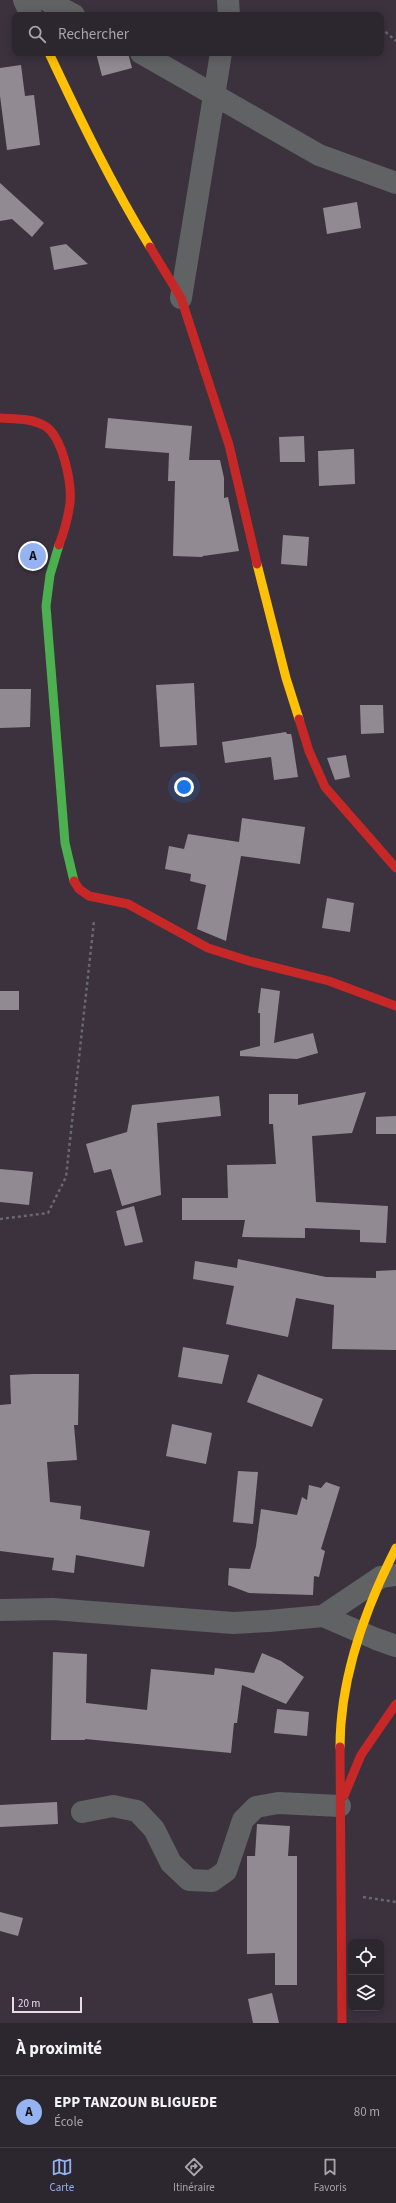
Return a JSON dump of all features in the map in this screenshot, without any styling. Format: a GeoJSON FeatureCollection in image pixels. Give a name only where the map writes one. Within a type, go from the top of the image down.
{"type":"FeatureCollection","features":[{"type":"Feature","properties":{"kind":"street"},"geometry":{"type":"LineString","coordinates":[[24,0],[30,12]]}},
{"type":"Feature","properties":{"kind":"street"},"geometry":{"type":"LineString","coordinates":[[46,0],[68,12]]}},
{"type":"Feature","properties":{"kind":"street"},"geometry":{"type":"LineString","coordinates":[[228,0],[229,12]]}},
{"type":"Feature","properties":{"kind":"street"},"geometry":{"type":"LineString","coordinates":[[50,56],[86,132],[129,213],[181,298],[229,445],[270,617],[286,678],[309,751],[325,787],[396,868]]}},
{"type":"Feature","properties":{"kind":"street"},"geometry":{"type":"LineString","coordinates":[[146,56],[319,155],[371,176],[396,183]]}},
{"type":"Feature","properties":{"kind":"street"},"geometry":{"type":"LineString","coordinates":[[181,298],[221,56]]}},
{"type":"Feature","properties":{"kind":"street"},"geometry":{"type":"LineString","coordinates":[[0,418],[34,421],[47,427],[59,443],[65,460],[70,502],[66,524],[50,575],[46,606],[65,843],[72,872],[80,889],[96,898],[120,901],[138,909],[168,928],[208,948],[251,962],[321,978],[396,1006]]}},
{"type":"Feature","properties":{"kind":"street"},"geometry":{"type":"LineString","coordinates":[[342,2023],[340,1721],[354,1650],[361,1632],[389,1576],[396,1548]]}},
{"type":"Feature","properties":{"kind":"street"},"geometry":{"type":"LineString","coordinates":[[0,1610],[53,1609],[233,1623],[323,1616],[389,1576]]}},
{"type":"Feature","properties":{"kind":"street"},"geometry":{"type":"LineString","coordinates":[[323,1616],[396,1646]]}},
{"type":"Feature","properties":{"kind":"street"},"geometry":{"type":"LineString","coordinates":[[340,1806],[361,1755],[396,1704]]}},
{"type":"Feature","properties":{"kind":"street"},"geometry":{"type":"LineString","coordinates":[[82,1812],[113,1806],[137,1811],[154,1829],[171,1863],[189,1880],[212,1881],[226,1871],[243,1820],[256,1807],[278,1803],[340,1806]]}},
{"type":"Feature","properties":{"kind":"path"},"geometry":{"type":"LineString","coordinates":[[384,31],[396,41]]}},
{"type":"Feature","properties":{"kind":"path"},"geometry":{"type":"LineString","coordinates":[[0,1219],[48,1213],[66,1176],[96,898]]}},
{"type":"Feature","properties":{"kind":"path"},"geometry":{"type":"LineString","coordinates":[[341,1894],[396,1902]]}},
{"type":"Feature","properties":{"kind":"building"},"geometry":{"type":"Polygon","coordinates":[[[97,56],[129,56],[132,68],[102,76],[97,56]]]}},
{"type":"Feature","properties":{"kind":"building"},"geometry":{"type":"Polygon","coordinates":[[[21,65],[25,96],[34,95],[40,145],[7,150],[0,96],[0,68],[21,65]]]}},
{"type":"Feature","properties":{"kind":"building"},"geometry":{"type":"Polygon","coordinates":[[[0,183],[44,223],[32,237],[12,219],[0,221],[0,183]]]}},
{"type":"Feature","properties":{"kind":"building"},"geometry":{"type":"Polygon","coordinates":[[[357,202],[361,228],[327,234],[323,208],[357,202]]]}},
{"type":"Feature","properties":{"kind":"building"},"geometry":{"type":"Polygon","coordinates":[[[66,244],[88,264],[54,270],[50,247],[66,244]]]}},
{"type":"Feature","properties":{"kind":"building"},"geometry":{"type":"Polygon","coordinates":[[[108,418],[192,426],[189,460],[220,460],[224,478],[224,498],[228,497],[239,551],[202,557],[173,556],[175,481],[168,481],[169,453],[105,448],[108,418]]]}},
{"type":"Feature","properties":{"kind":"building"},"geometry":{"type":"Polygon","coordinates":[[[304,436],[305,462],[280,462],[279,437],[304,436]]]}},
{"type":"Feature","properties":{"kind":"building"},"geometry":{"type":"Polygon","coordinates":[[[354,449],[355,484],[319,486],[318,451],[354,449]]]}},
{"type":"Feature","properties":{"kind":"building"},"geometry":{"type":"Polygon","coordinates":[[[283,535],[309,537],[307,566],[281,564],[283,535]]]}},
{"type":"Feature","properties":{"kind":"building"},"geometry":{"type":"Polygon","coordinates":[[[194,683],[197,745],[160,747],[156,685],[194,683]]]}},
{"type":"Feature","properties":{"kind":"building"},"geometry":{"type":"Polygon","coordinates":[[[0,689],[31,689],[30,727],[0,728],[0,689]]]}},
{"type":"Feature","properties":{"kind":"building"},"geometry":{"type":"Polygon","coordinates":[[[360,705],[383,705],[384,733],[361,734],[360,705]]]}},
{"type":"Feature","properties":{"kind":"building"},"geometry":{"type":"Polygon","coordinates":[[[286,732],[287,734],[291,734],[298,777],[274,780],[271,757],[225,763],[222,742],[286,732]]]}},
{"type":"Feature","properties":{"kind":"building"},"geometry":{"type":"Polygon","coordinates":[[[346,755],[350,777],[335,780],[327,758],[346,755]]]}},
{"type":"Feature","properties":{"kind":"building"},"geometry":{"type":"Polygon","coordinates":[[[242,818],[305,827],[300,864],[241,856],[226,941],[197,929],[206,885],[190,881],[191,874],[165,869],[169,846],[184,849],[188,834],[239,842],[242,818]]]}},
{"type":"Feature","properties":{"kind":"building"},"geometry":{"type":"Polygon","coordinates":[[[327,898],[354,903],[350,932],[322,928],[327,898]]]}},
{"type":"Feature","properties":{"kind":"building"},"geometry":{"type":"Polygon","coordinates":[[[261,988],[280,991],[274,1043],[313,1033],[318,1053],[297,1059],[240,1056],[240,1051],[260,1046],[260,1013],[258,1013],[261,988]]]}},
{"type":"Feature","properties":{"kind":"building"},"geometry":{"type":"Polygon","coordinates":[[[0,991],[19,991],[19,1010],[0,1010],[0,991]]]}},
{"type":"Feature","properties":{"kind":"building"},"geometry":{"type":"Polygon","coordinates":[[[366,1092],[352,1133],[312,1136],[316,1202],[388,1206],[386,1243],[360,1242],[360,1230],[305,1228],[305,1238],[242,1237],[245,1220],[182,1220],[182,1198],[228,1198],[227,1165],[276,1164],[273,1124],[269,1124],[269,1094],[298,1094],[298,1105],[366,1092]]]}},
{"type":"Feature","properties":{"kind":"building"},"geometry":{"type":"Polygon","coordinates":[[[219,1096],[221,1116],[157,1123],[161,1195],[122,1206],[111,1169],[94,1173],[86,1144],[127,1132],[132,1105],[219,1096]]]}},
{"type":"Feature","properties":{"kind":"building"},"geometry":{"type":"Polygon","coordinates":[[[396,1116],[396,1134],[376,1134],[376,1117],[396,1116]]]}},
{"type":"Feature","properties":{"kind":"building"},"geometry":{"type":"Polygon","coordinates":[[[0,1169],[33,1172],[29,1205],[0,1202],[0,1169]]]}},
{"type":"Feature","properties":{"kind":"building"},"geometry":{"type":"Polygon","coordinates":[[[134,1206],[143,1242],[125,1246],[116,1211],[134,1206]]]}},
{"type":"Feature","properties":{"kind":"building"},"geometry":{"type":"Polygon","coordinates":[[[238,1259],[326,1277],[376,1278],[376,1271],[396,1270],[396,1350],[332,1349],[334,1305],[296,1298],[288,1337],[226,1324],[234,1286],[193,1279],[195,1261],[237,1268],[238,1259]]]}},
{"type":"Feature","properties":{"kind":"building"},"geometry":{"type":"Polygon","coordinates":[[[183,1347],[229,1355],[222,1384],[178,1377],[183,1347]]]}},
{"type":"Feature","properties":{"kind":"building"},"geometry":{"type":"Polygon","coordinates":[[[79,1374],[78,1425],[74,1425],[77,1460],[47,1462],[50,1502],[81,1506],[80,1519],[150,1531],[144,1567],[76,1555],[74,1573],[52,1570],[54,1558],[0,1551],[0,1405],[11,1404],[10,1375],[79,1374]]]}},
{"type":"Feature","properties":{"kind":"building"},"geometry":{"type":"Polygon","coordinates":[[[258,1374],[323,1399],[312,1427],[247,1402],[258,1374]]]}},
{"type":"Feature","properties":{"kind":"building"},"geometry":{"type":"Polygon","coordinates":[[[172,1424],[212,1433],[206,1464],[166,1456],[172,1424]]]}},
{"type":"Feature","properties":{"kind":"building"},"geometry":{"type":"Polygon","coordinates":[[[238,1471],[258,1472],[253,1524],[233,1522],[238,1471]]]}},
{"type":"Feature","properties":{"kind":"building"},"geometry":{"type":"Polygon","coordinates":[[[326,1482],[340,1487],[321,1549],[325,1551],[319,1577],[314,1576],[313,1595],[249,1593],[228,1585],[229,1568],[250,1569],[256,1546],[261,1509],[297,1515],[302,1497],[307,1500],[309,1485],[321,1488],[326,1482]]]}},
{"type":"Feature","properties":{"kind":"building"},"geometry":{"type":"Polygon","coordinates":[[[53,1652],[87,1654],[86,1703],[147,1710],[151,1669],[214,1675],[215,1668],[254,1673],[262,1653],[281,1661],[304,1677],[286,1704],[242,1685],[237,1723],[234,1723],[231,1753],[85,1739],[51,1740],[53,1652]]]}},
{"type":"Feature","properties":{"kind":"building"},"geometry":{"type":"Polygon","coordinates":[[[277,1709],[309,1712],[307,1736],[274,1733],[277,1709]]]}},
{"type":"Feature","properties":{"kind":"building"},"geometry":{"type":"Polygon","coordinates":[[[57,1802],[58,1824],[0,1827],[0,1805],[57,1802]]]}},
{"type":"Feature","properties":{"kind":"building"},"geometry":{"type":"Polygon","coordinates":[[[257,1824],[290,1826],[288,1856],[297,1856],[297,1985],[275,1985],[275,1953],[247,1954],[247,1856],[255,1856],[257,1824]]]}},
{"type":"Feature","properties":{"kind":"building"},"geometry":{"type":"Polygon","coordinates":[[[0,1912],[23,1918],[18,1936],[0,1931],[0,1912]]]}},
{"type":"Feature","properties":{"kind":"building"},"geometry":{"type":"Polygon","coordinates":[[[272,1993],[279,2023],[253,2023],[248,1999],[272,1993]]]}},
{"type":"Feature","properties":{"kind":"traffic: fast"},"geometry":{"type":"LineString","coordinates":[[59,545],[50,575],[46,606],[65,843],[74,881]]}},
{"type":"Feature","properties":{"kind":"traffic: slow"},"geometry":{"type":"LineString","coordinates":[[50,56],[97,152],[150,247]]}},
{"type":"Feature","properties":{"kind":"traffic: slow"},"geometry":{"type":"LineString","coordinates":[[257,564],[286,678],[299,719]]}},
{"type":"Feature","properties":{"kind":"traffic: slow"},"geometry":{"type":"LineString","coordinates":[[340,1747],[344,1695],[356,1644],[374,1595],[396,1548]]}},
{"type":"Feature","properties":{"kind":"traffic: jam"},"geometry":{"type":"LineString","coordinates":[[150,247],[181,298],[229,445],[257,564]]}},
{"type":"Feature","properties":{"kind":"traffic: jam"},"geometry":{"type":"LineString","coordinates":[[0,418],[23,419],[40,423],[45,426],[57,440],[68,473],[70,495],[67,519],[59,545]]}},
{"type":"Feature","properties":{"kind":"traffic: jam"},"geometry":{"type":"LineString","coordinates":[[299,719],[309,751],[325,787],[396,868]]}},
{"type":"Feature","properties":{"kind":"traffic: jam"},"geometry":{"type":"LineString","coordinates":[[74,881],[79,889],[89,896],[128,904],[208,948],[249,961],[329,981],[396,1006]]}},
{"type":"Feature","properties":{"kind":"traffic: jam"},"geometry":{"type":"LineString","coordinates":[[344,1796],[361,1755],[396,1704]]}},
{"type":"Feature","properties":{"kind":"traffic: jam"},"geometry":{"type":"LineString","coordinates":[[340,1747],[342,2023]]}},
{"type":"Feature","properties":{"kind":"place","name":"EPP TANZOUN BLIGUEDE"},"geometry":{"type":"Point","coordinates":[33,556]}}]}
